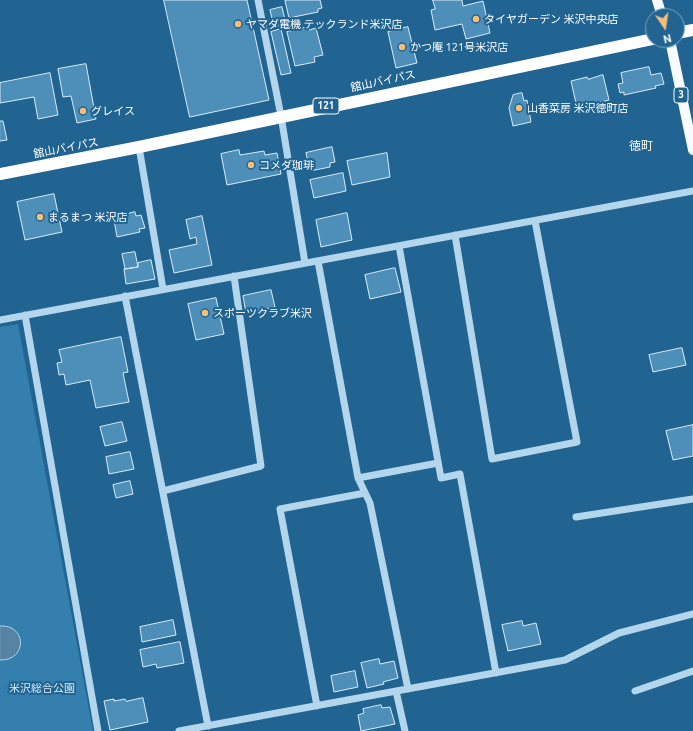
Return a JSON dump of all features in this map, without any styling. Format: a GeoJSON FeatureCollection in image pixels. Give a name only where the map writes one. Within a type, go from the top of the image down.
{"type":"FeatureCollection","features":[{"type":"Feature","properties":{"kind":"highway","name":"舘山バイパス"},"geometry":{"type":"LineString","coordinates":[[0,174],[645,40]]}},
{"type":"Feature","properties":{"kind":"main road","name":"3"},"geometry":{"type":"LineString","coordinates":[[672,48],[693,150]]}},
{"type":"Feature","properties":{"kind":"street"},"geometry":{"type":"LineString","coordinates":[[258,0],[282,116],[305,263]]}},
{"type":"Feature","properties":{"kind":"street"},"geometry":{"type":"LineString","coordinates":[[139,146],[163,289]]}},
{"type":"Feature","properties":{"kind":"street"},"geometry":{"type":"LineString","coordinates":[[0,320],[693,191]]}},
{"type":"Feature","properties":{"kind":"street"},"geometry":{"type":"LineString","coordinates":[[455,235],[492,459],[577,442],[535,221]]}},
{"type":"Feature","properties":{"kind":"street"},"geometry":{"type":"LineString","coordinates":[[399,246],[441,478],[460,474],[496,673]]}},
{"type":"Feature","properties":{"kind":"street"},"geometry":{"type":"LineString","coordinates":[[318,261],[358,478],[364,494],[370,503],[408,689]]}},
{"type":"Feature","properties":{"kind":"street"},"geometry":{"type":"LineString","coordinates":[[163,491],[261,466],[234,276]]}},
{"type":"Feature","properties":{"kind":"street"},"geometry":{"type":"LineString","coordinates":[[125,296],[208,726]]}},
{"type":"Feature","properties":{"kind":"street"},"geometry":{"type":"LineString","coordinates":[[25,316],[98,731]]}},
{"type":"Feature","properties":{"kind":"street"},"geometry":{"type":"LineString","coordinates":[[358,478],[438,463]]}},
{"type":"Feature","properties":{"kind":"street"},"geometry":{"type":"LineString","coordinates":[[317,706],[280,509],[364,494]]}},
{"type":"Feature","properties":{"kind":"street"},"geometry":{"type":"LineString","coordinates":[[576,517],[693,499]]}},
{"type":"Feature","properties":{"kind":"street"},"geometry":{"type":"LineString","coordinates":[[179,731],[565,660],[619,632],[693,614]]}},
{"type":"Feature","properties":{"kind":"street"},"geometry":{"type":"LineString","coordinates":[[635,691],[693,671]]}},
{"type":"Feature","properties":{"kind":"street"},"geometry":{"type":"LineString","coordinates":[[396,691],[405,731]]}},
{"type":"Feature","properties":{"kind":"green space","name":"米沢総合公園"},"geometry":{"type":"Polygon","coordinates":[[[18,324],[93,731],[0,731],[0,327],[18,324]]]}},
{"type":"Feature","properties":{"kind":"shaded area"},"geometry":{"type":"Polygon","coordinates":[[[0,626],[9,627],[15,631],[19,636],[21,643],[16,655],[9,659],[0,660],[0,626]]]}},
{"type":"Feature","properties":{"kind":"building"},"geometry":{"type":"Polygon","coordinates":[[[164,0],[247,0],[269,100],[190,117],[164,0]]]}},
{"type":"Feature","properties":{"kind":"building"},"geometry":{"type":"Polygon","coordinates":[[[320,0],[322,8],[318,9],[318,12],[289,18],[285,1],[320,0]]]}},
{"type":"Feature","properties":{"kind":"building"},"geometry":{"type":"Polygon","coordinates":[[[433,0],[462,0],[463,6],[483,1],[490,33],[466,39],[462,24],[435,30],[431,10],[435,9],[433,0]]]}},
{"type":"Feature","properties":{"kind":"building"},"geometry":{"type":"Polygon","coordinates":[[[282,7],[286,24],[274,27],[270,10],[282,7]]]}},
{"type":"Feature","properties":{"kind":"building"},"geometry":{"type":"Polygon","coordinates":[[[308,27],[309,30],[316,28],[323,55],[314,57],[315,62],[295,66],[287,32],[308,27]]]}},
{"type":"Feature","properties":{"kind":"building","name":"かつ庵 121号米沢店"},"geometry":{"type":"Polygon","coordinates":[[[408,27],[417,63],[396,68],[388,32],[408,27]]]}},
{"type":"Feature","properties":{"kind":"building"},"geometry":{"type":"Polygon","coordinates":[[[281,29],[291,73],[281,75],[271,32],[281,29]]]}},
{"type":"Feature","properties":{"kind":"building"},"geometry":{"type":"Polygon","coordinates":[[[86,64],[96,119],[77,123],[71,96],[63,97],[58,69],[86,64]]]}},
{"type":"Feature","properties":{"kind":"building"},"geometry":{"type":"Polygon","coordinates":[[[649,67],[651,75],[661,73],[664,84],[655,86],[656,88],[624,95],[624,92],[620,93],[618,84],[623,83],[621,73],[649,67]]]}},
{"type":"Feature","properties":{"kind":"building"},"geometry":{"type":"Polygon","coordinates":[[[50,73],[58,115],[38,119],[34,97],[0,103],[0,83],[50,73]]]}},
{"type":"Feature","properties":{"kind":"building"},"geometry":{"type":"Polygon","coordinates":[[[603,75],[609,100],[577,108],[571,81],[603,75]]]}},
{"type":"Feature","properties":{"kind":"building"},"geometry":{"type":"Polygon","coordinates":[[[522,93],[524,101],[527,100],[531,122],[513,126],[509,108],[513,95],[522,93]]]}},
{"type":"Feature","properties":{"kind":"building"},"geometry":{"type":"Polygon","coordinates":[[[0,121],[3,121],[7,140],[0,141],[0,121]]]}},
{"type":"Feature","properties":{"kind":"building"},"geometry":{"type":"Polygon","coordinates":[[[332,147],[335,162],[330,163],[330,167],[310,171],[306,153],[332,147]]]}},
{"type":"Feature","properties":{"kind":"building","name":"コメダ珈琲"},"geometry":{"type":"Polygon","coordinates":[[[239,150],[240,155],[264,151],[265,155],[277,153],[281,174],[227,185],[221,154],[239,150]]]}},
{"type":"Feature","properties":{"kind":"building"},"geometry":{"type":"Polygon","coordinates":[[[387,153],[390,177],[352,185],[347,161],[387,153]]]}},
{"type":"Feature","properties":{"kind":"building"},"geometry":{"type":"Polygon","coordinates":[[[343,173],[346,191],[314,198],[310,180],[343,173]]]}},
{"type":"Feature","properties":{"kind":"building","name":"まるまつ 米沢店"},"geometry":{"type":"Polygon","coordinates":[[[54,194],[62,232],[25,240],[17,202],[54,194]]]}},
{"type":"Feature","properties":{"kind":"building"},"geometry":{"type":"Polygon","coordinates":[[[135,212],[136,216],[141,215],[145,228],[139,229],[140,232],[117,237],[114,220],[117,219],[117,217],[135,212]]]}},
{"type":"Feature","properties":{"kind":"building"},"geometry":{"type":"Polygon","coordinates":[[[347,213],[352,240],[321,247],[316,220],[347,213]]]}},
{"type":"Feature","properties":{"kind":"building"},"geometry":{"type":"Polygon","coordinates":[[[202,216],[212,265],[174,273],[169,250],[197,244],[196,237],[190,239],[186,220],[202,216]]]}},
{"type":"Feature","properties":{"kind":"building"},"geometry":{"type":"Polygon","coordinates":[[[135,252],[138,267],[125,269],[122,254],[135,252]]]}},
{"type":"Feature","properties":{"kind":"building"},"geometry":{"type":"Polygon","coordinates":[[[151,260],[155,279],[126,284],[124,269],[138,267],[138,263],[151,260]]]}},
{"type":"Feature","properties":{"kind":"building"},"geometry":{"type":"Polygon","coordinates":[[[395,268],[401,292],[370,299],[365,275],[395,268]]]}},
{"type":"Feature","properties":{"kind":"building"},"geometry":{"type":"Polygon","coordinates":[[[271,290],[275,307],[246,313],[243,296],[271,290]]]}},
{"type":"Feature","properties":{"kind":"building"},"geometry":{"type":"Polygon","coordinates":[[[216,298],[224,334],[196,340],[188,304],[216,298]]]}},
{"type":"Feature","properties":{"kind":"building"},"geometry":{"type":"Polygon","coordinates":[[[121,337],[128,372],[123,373],[129,402],[96,408],[90,380],[66,385],[64,374],[59,375],[57,363],[62,362],[59,350],[121,337]]]}},
{"type":"Feature","properties":{"kind":"building"},"geometry":{"type":"Polygon","coordinates":[[[682,348],[686,365],[653,372],[649,355],[682,348]]]}},
{"type":"Feature","properties":{"kind":"building"},"geometry":{"type":"Polygon","coordinates":[[[122,422],[127,441],[105,446],[100,427],[122,422]]]}},
{"type":"Feature","properties":{"kind":"building"},"geometry":{"type":"Polygon","coordinates":[[[693,425],[693,456],[673,460],[666,431],[693,425]]]}},
{"type":"Feature","properties":{"kind":"building"},"geometry":{"type":"Polygon","coordinates":[[[130,452],[134,469],[109,474],[106,457],[130,452]]]}},
{"type":"Feature","properties":{"kind":"building"},"geometry":{"type":"Polygon","coordinates":[[[130,481],[133,494],[116,498],[113,485],[130,481]]]}},
{"type":"Feature","properties":{"kind":"building"},"geometry":{"type":"Polygon","coordinates":[[[173,620],[176,635],[142,642],[140,627],[173,620]]]}},
{"type":"Feature","properties":{"kind":"building"},"geometry":{"type":"Polygon","coordinates":[[[522,621],[523,626],[536,623],[541,644],[508,651],[502,625],[522,621]]]}},
{"type":"Feature","properties":{"kind":"building"},"geometry":{"type":"Polygon","coordinates":[[[180,642],[184,663],[157,668],[156,664],[143,667],[140,650],[180,642]]]}},
{"type":"Feature","properties":{"kind":"building"},"geometry":{"type":"Polygon","coordinates":[[[379,659],[380,664],[394,661],[398,678],[383,682],[384,684],[367,688],[361,663],[379,659]]]}},
{"type":"Feature","properties":{"kind":"building"},"geometry":{"type":"Polygon","coordinates":[[[355,671],[358,687],[334,692],[331,676],[355,671]]]}},
{"type":"Feature","properties":{"kind":"building"},"geometry":{"type":"Polygon","coordinates":[[[143,698],[148,722],[110,730],[104,701],[125,699],[126,701],[143,698]]]}},
{"type":"Feature","properties":{"kind":"building"},"geometry":{"type":"Polygon","coordinates":[[[381,705],[382,708],[390,707],[395,724],[361,731],[358,715],[364,713],[363,709],[381,705]]]}},
{"type":"Feature","properties":{"kind":"place","name":"タイヤガーデン 米沢中央店"},"geometry":{"type":"Point","coordinates":[476,19]}},
{"type":"Feature","properties":{"kind":"place","name":"ヤマダ電機 テックランド米沢店"},"geometry":{"type":"Point","coordinates":[238,24]}},
{"type":"Feature","properties":{"kind":"place","name":"かつ庵 121号米沢店"},"geometry":{"type":"Point","coordinates":[402,47]}},
{"type":"Feature","properties":{"kind":"place","name":"山香菜房 米沢徳町店"},"geometry":{"type":"Point","coordinates":[519,108]}},
{"type":"Feature","properties":{"kind":"place","name":"グレイス"},"geometry":{"type":"Point","coordinates":[83,111]}},
{"type":"Feature","properties":{"kind":"place","name":"コメダ珈琲"},"geometry":{"type":"Point","coordinates":[251,165]}},
{"type":"Feature","properties":{"kind":"place","name":"まるまつ 米沢店"},"geometry":{"type":"Point","coordinates":[40,217]}},
{"type":"Feature","properties":{"kind":"place","name":"スポーツクラブ米沢"},"geometry":{"type":"Point","coordinates":[205,313]}},
{"type":"Feature","properties":{"kind":"district","name":"徳町"},"geometry":{"type":"Point","coordinates":[641,146]}}]}
